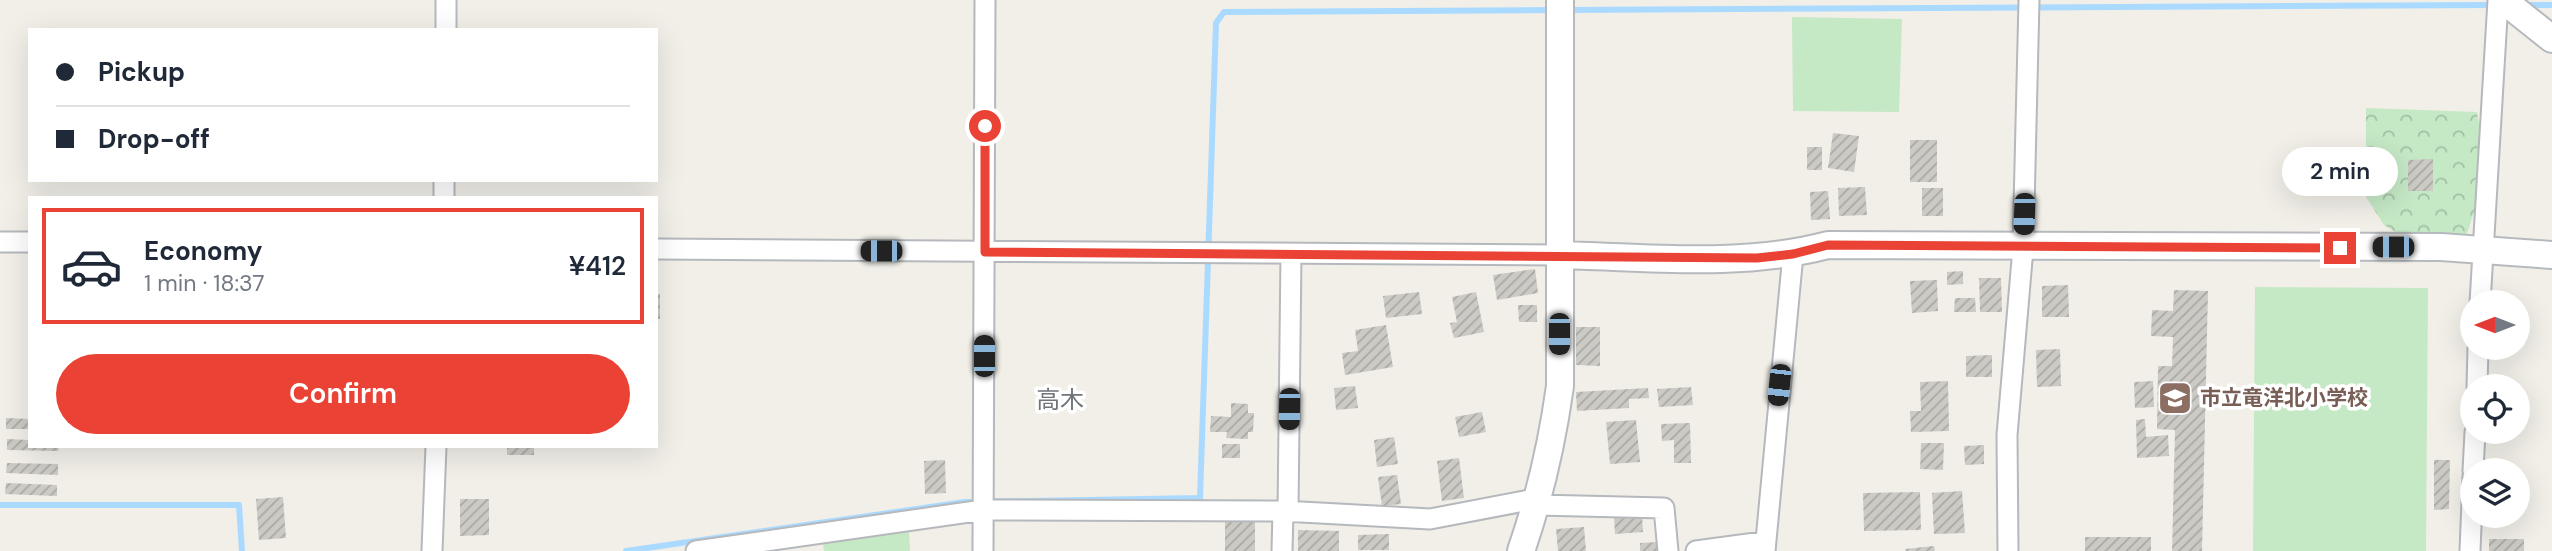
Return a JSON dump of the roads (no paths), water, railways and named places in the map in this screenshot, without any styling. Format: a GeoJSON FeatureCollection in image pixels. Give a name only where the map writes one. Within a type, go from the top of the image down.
{"type":"FeatureCollection","features":[{"type":"Feature","properties":{"kind":"street"},"geometry":{"type":"LineString","coordinates":[[446,0],[446,28]]}},
{"type":"Feature","properties":{"kind":"street"},"geometry":{"type":"LineString","coordinates":[[983,551],[985,0]]}},
{"type":"Feature","properties":{"kind":"street"},"geometry":{"type":"LineString","coordinates":[[1521,551],[1539,501],[1553,439],[1560,386],[1560,0]]}},
{"type":"Feature","properties":{"kind":"street"},"geometry":{"type":"LineString","coordinates":[[2008,551],[2007,435],[2023,248],[2029,0]]}},
{"type":"Feature","properties":{"kind":"street"},"geometry":{"type":"LineString","coordinates":[[2500,0],[2552,39]]}},
{"type":"Feature","properties":{"kind":"street"},"geometry":{"type":"LineString","coordinates":[[2481,290],[2500,0]]}},
{"type":"Feature","properties":{"kind":"street"},"geometry":{"type":"LineString","coordinates":[[0,242],[28,242]]}},
{"type":"Feature","properties":{"kind":"street"},"geometry":{"type":"LineString","coordinates":[[658,249],[1757,258],[1793,254],[1828,245],[2023,248],[2441,247],[2552,255]]}},
{"type":"Feature","properties":{"kind":"street"},"geometry":{"type":"LineString","coordinates":[[1282,551],[1291,254]]}},
{"type":"Feature","properties":{"kind":"street"},"geometry":{"type":"LineString","coordinates":[[1696,551],[1764,547],[1793,254]]}},
{"type":"Feature","properties":{"kind":"street"},"geometry":{"type":"LineString","coordinates":[[432,551],[436,448]]}},
{"type":"Feature","properties":{"kind":"street"},"geometry":{"type":"LineString","coordinates":[[696,551],[750,547],[983,510],[1285,512],[1430,519],[1539,501],[1664,508],[1668,551]]}},
{"type":"Feature","properties":{"kind":"street"},"geometry":{"type":"LineString","coordinates":[[2469,551],[2470,528]]}},
{"type":"Feature","properties":{"kind":"waterway"},"geometry":{"type":"LineString","coordinates":[[1566,10],[2493,5]]}},
{"type":"Feature","properties":{"kind":"waterway"},"geometry":{"type":"LineString","coordinates":[[2522,5],[2552,5]]}},
{"type":"Feature","properties":{"kind":"waterway"},"geometry":{"type":"LineString","coordinates":[[626,551],[965,502],[1200,498],[1216,23],[1224,12],[1555,10]]}},
{"type":"Feature","properties":{"kind":"waterway"},"geometry":{"type":"LineString","coordinates":[[0,505],[239,505],[242,551]]}},
{"type":"Feature","properties":{"kind":"place","name":"市立竜洋北小学校"},"geometry":{"type":"Point","coordinates":[2175,398]}},
{"type":"Feature","properties":{"kind":"district","name":"高木"},"geometry":{"type":"Point","coordinates":[1060,399]}}]}
